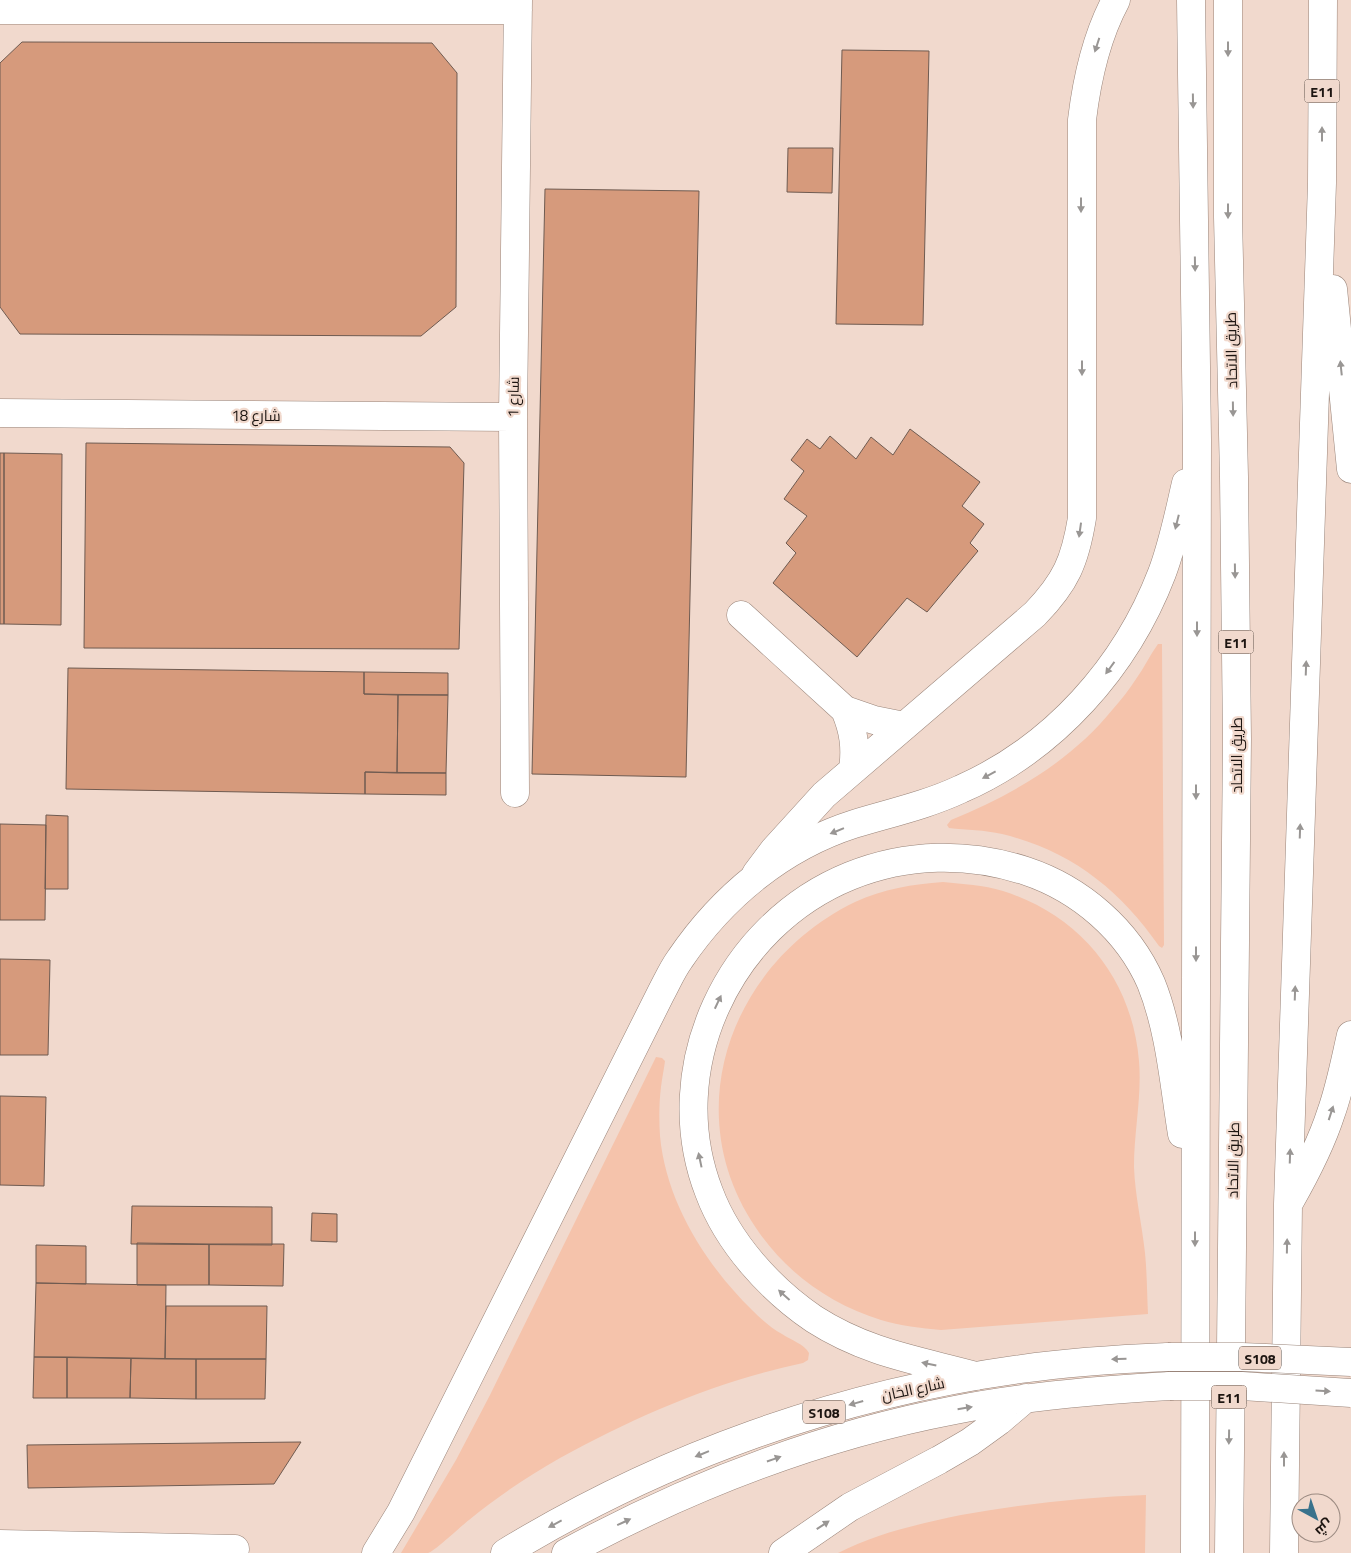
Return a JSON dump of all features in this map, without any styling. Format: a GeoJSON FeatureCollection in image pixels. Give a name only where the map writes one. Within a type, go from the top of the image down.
{"type":"FeatureCollection","features":[{"type":"Feature","properties":{"kind":"main road"},"geometry":{"type":"LineString","coordinates":[[752,880],[798,821],[824,795],[1050,599],[1062,582],[1071,564],[1082,518],[1082,120],[1085,91],[1091,63],[1100,36],[1116,0]]}},
{"type":"Feature","properties":{"kind":"main road"},"geometry":{"type":"LineString","coordinates":[[1191,0],[1197,440],[1195,1553]]}},
{"type":"Feature","properties":{"kind":"main road","name":"طريق الاتحاد"},"geometry":{"type":"LineString","coordinates":[[1228,0],[1228,216],[1237,729],[1228,1553]]}},
{"type":"Feature","properties":{"kind":"main road","name":"E11"},"geometry":{"type":"LineString","coordinates":[[1284,1553],[1288,1204],[1322,183],[1323,0]]}},
{"type":"Feature","properties":{"kind":"main road"},"geometry":{"type":"LineString","coordinates":[[0,10],[518,5]]}},
{"type":"Feature","properties":{"kind":"main road","name":"شارع 1"},"geometry":{"type":"LineString","coordinates":[[515,793],[513,417],[518,5]]}},
{"type":"Feature","properties":{"kind":"main road"},"geometry":{"type":"LineString","coordinates":[[1322,183],[1351,469]]}},
{"type":"Feature","properties":{"kind":"main road","name":"شارع 18"},"geometry":{"type":"LineString","coordinates":[[0,413],[513,417]]}},
{"type":"Feature","properties":{"kind":"main road"},"geometry":{"type":"LineString","coordinates":[[376,1553],[401,1512],[656,1002],[678,961],[700,931],[718,911],[752,880],[782,858],[816,839],[853,824],[928,803],[996,772],[1035,745],[1084,701],[1108,671],[1148,607],[1162,572],[1173,536],[1197,440]]}},
{"type":"Feature","properties":{"kind":"main road"},"geometry":{"type":"LineString","coordinates":[[741,615],[845,710],[881,722],[904,726]]}},
{"type":"Feature","properties":{"kind":"main road"},"geometry":{"type":"LineString","coordinates":[[845,710],[854,740],[855,755],[852,770]]}},
{"type":"Feature","properties":{"kind":"main road"},"geometry":{"type":"LineString","coordinates":[[976,1376],[904,1359],[872,1349],[842,1335],[814,1318],[787,1298],[763,1275],[747,1256],[723,1222],[709,1192],[698,1153],[694,1104],[697,1064],[705,1033],[717,1002],[732,974],[774,924],[802,901],[832,883],[865,870],[900,861],[935,857],[970,858],[1014,867],[1055,882],[1095,909],[1117,931],[1136,956],[1150,982],[1160,1012],[1167,1040],[1195,1212]]}},
{"type":"Feature","properties":{"kind":"main road"},"geometry":{"type":"LineString","coordinates":[[1288,1204],[1305,1175],[1326,1129],[1341,1081],[1351,1035]]}},
{"type":"Feature","properties":{"kind":"main road","name":"شارع الخان"},"geometry":{"type":"LineString","coordinates":[[505,1553],[600,1500],[667,1469],[735,1441],[805,1417],[876,1397],[976,1376],[1094,1360],[1242,1357],[1351,1362]]}},
{"type":"Feature","properties":{"kind":"main road","name":"شارع الخان"},"geometry":{"type":"LineString","coordinates":[[566,1553],[680,1496],[747,1468],[885,1426],[955,1410],[1026,1398],[1098,1390],[1170,1386],[1242,1386],[1351,1393]]}},
{"type":"Feature","properties":{"kind":"main road"},"geometry":{"type":"LineString","coordinates":[[783,1553],[850,1507],[970,1442],[1026,1398]]}},
{"type":"Feature","properties":{"kind":"main road"},"geometry":{"type":"LineString","coordinates":[[0,1544],[234,1548]]}},
{"type":"Feature","properties":{"kind":"shaded area"},"geometry":{"type":"Polygon","coordinates":[[[1158,644],[1162,644],[1164,945],[1162,948],[1110,890],[1071,862],[1027,841],[996,833],[949,828],[947,825],[951,820],[1018,788],[1059,761],[1078,745],[1125,695],[1158,644]]]}},
{"type":"Feature","properties":{"kind":"shaded area"},"geometry":{"type":"Polygon","coordinates":[[[943,882],[980,886],[1003,891],[1031,902],[1056,917],[1078,934],[1098,955],[1126,1003],[1134,1031],[1140,1074],[1134,1167],[1145,1253],[1148,1314],[941,1330],[881,1320],[827,1296],[795,1273],[756,1228],[732,1183],[720,1136],[720,1089],[729,1043],[749,1000],[776,962],[812,928],[855,902],[876,894],[898,888],[943,882]]]}},
{"type":"Feature","properties":{"kind":"shaded area"},"geometry":{"type":"Polygon","coordinates":[[[656,1057],[662,1058],[665,1061],[659,1112],[664,1161],[670,1185],[691,1231],[704,1253],[735,1292],[766,1323],[804,1347],[809,1353],[808,1360],[708,1390],[678,1401],[618,1428],[560,1458],[525,1479],[480,1511],[428,1553],[401,1553],[456,1460],[490,1395],[656,1057]]]}},
{"type":"Feature","properties":{"kind":"shaded area"},"geometry":{"type":"Polygon","coordinates":[[[1146,1495],[1145,1553],[838,1553],[883,1535],[961,1515],[1053,1502],[1146,1495]]]}},
{"type":"Feature","properties":{"kind":"building"},"geometry":{"type":"Polygon","coordinates":[[[22,42],[432,43],[457,73],[456,307],[421,336],[20,334],[0,307],[0,63],[22,42]]]}},
{"type":"Feature","properties":{"kind":"building"},"geometry":{"type":"Polygon","coordinates":[[[842,50],[929,51],[923,325],[836,324],[842,50]]]}},
{"type":"Feature","properties":{"kind":"building"},"geometry":{"type":"Polygon","coordinates":[[[788,148],[833,148],[832,193],[787,192],[788,148]]]}},
{"type":"Feature","properties":{"kind":"building"},"geometry":{"type":"Polygon","coordinates":[[[545,189],[699,191],[686,777],[532,774],[545,189]]]}},
{"type":"Feature","properties":{"kind":"building"},"geometry":{"type":"Polygon","coordinates":[[[910,429],[980,482],[962,506],[984,524],[970,543],[978,551],[927,612],[907,598],[857,657],[773,583],[796,553],[786,543],[807,516],[784,499],[804,471],[791,460],[807,439],[820,449],[830,436],[856,459],[871,437],[893,455],[910,429]]]}},
{"type":"Feature","properties":{"kind":"building"},"geometry":{"type":"Polygon","coordinates":[[[86,443],[450,447],[464,463],[459,649],[84,648],[86,443]]]}},
{"type":"Feature","properties":{"kind":"building"},"geometry":{"type":"Polygon","coordinates":[[[0,453],[4,453],[4,624],[0,624],[0,453]]]}},
{"type":"Feature","properties":{"kind":"building"},"geometry":{"type":"Polygon","coordinates":[[[4,453],[62,454],[61,625],[4,624],[4,453]]]}},
{"type":"Feature","properties":{"kind":"building"},"geometry":{"type":"Polygon","coordinates":[[[68,668],[364,672],[364,694],[398,695],[397,773],[365,772],[365,794],[66,789],[68,668]]]}},
{"type":"Feature","properties":{"kind":"building"},"geometry":{"type":"Polygon","coordinates":[[[364,672],[448,673],[448,695],[364,694],[364,672]]]}},
{"type":"Feature","properties":{"kind":"building"},"geometry":{"type":"Polygon","coordinates":[[[398,695],[448,695],[446,773],[397,773],[398,695]]]}},
{"type":"Feature","properties":{"kind":"building"},"geometry":{"type":"Polygon","coordinates":[[[365,772],[446,773],[446,795],[365,794],[365,772]]]}},
{"type":"Feature","properties":{"kind":"building"},"geometry":{"type":"Polygon","coordinates":[[[46,815],[68,816],[68,889],[45,889],[46,815]]]}},
{"type":"Feature","properties":{"kind":"building"},"geometry":{"type":"Polygon","coordinates":[[[0,824],[46,825],[45,920],[0,920],[0,824]]]}},
{"type":"Feature","properties":{"kind":"building"},"geometry":{"type":"Polygon","coordinates":[[[0,959],[50,960],[48,1055],[0,1055],[0,959]]]}},
{"type":"Feature","properties":{"kind":"building"},"geometry":{"type":"Polygon","coordinates":[[[0,1096],[46,1097],[44,1186],[0,1185],[0,1096]]]}},
{"type":"Feature","properties":{"kind":"building"},"geometry":{"type":"Polygon","coordinates":[[[132,1206],[272,1207],[272,1245],[131,1244],[132,1206]]]}},
{"type":"Feature","properties":{"kind":"building"},"geometry":{"type":"Polygon","coordinates":[[[312,1213],[337,1214],[337,1242],[311,1241],[312,1213]]]}},
{"type":"Feature","properties":{"kind":"building"},"geometry":{"type":"Polygon","coordinates":[[[137,1243],[209,1244],[209,1285],[137,1285],[137,1243]]]}},
{"type":"Feature","properties":{"kind":"building"},"geometry":{"type":"Polygon","coordinates":[[[209,1244],[284,1244],[283,1286],[209,1285],[209,1244]]]}},
{"type":"Feature","properties":{"kind":"building"},"geometry":{"type":"Polygon","coordinates":[[[36,1245],[86,1246],[86,1284],[36,1283],[36,1245]]]}},
{"type":"Feature","properties":{"kind":"building"},"geometry":{"type":"Polygon","coordinates":[[[36,1283],[166,1285],[165,1359],[34,1357],[36,1283]]]}},
{"type":"Feature","properties":{"kind":"building"},"geometry":{"type":"Polygon","coordinates":[[[166,1306],[267,1306],[266,1359],[165,1359],[166,1306]]]}},
{"type":"Feature","properties":{"kind":"building"},"geometry":{"type":"Polygon","coordinates":[[[34,1357],[67,1357],[67,1398],[33,1398],[34,1357]]]}},
{"type":"Feature","properties":{"kind":"building"},"geometry":{"type":"Polygon","coordinates":[[[67,1357],[131,1358],[130,1398],[67,1398],[67,1357]]]}},
{"type":"Feature","properties":{"kind":"building"},"geometry":{"type":"Polygon","coordinates":[[[131,1358],[196,1359],[196,1399],[130,1398],[131,1358]]]}},
{"type":"Feature","properties":{"kind":"building"},"geometry":{"type":"Polygon","coordinates":[[[196,1359],[266,1359],[265,1399],[196,1399],[196,1359]]]}},
{"type":"Feature","properties":{"kind":"building"},"geometry":{"type":"Polygon","coordinates":[[[301,1442],[274,1484],[28,1488],[27,1445],[301,1442]]]}}]}
